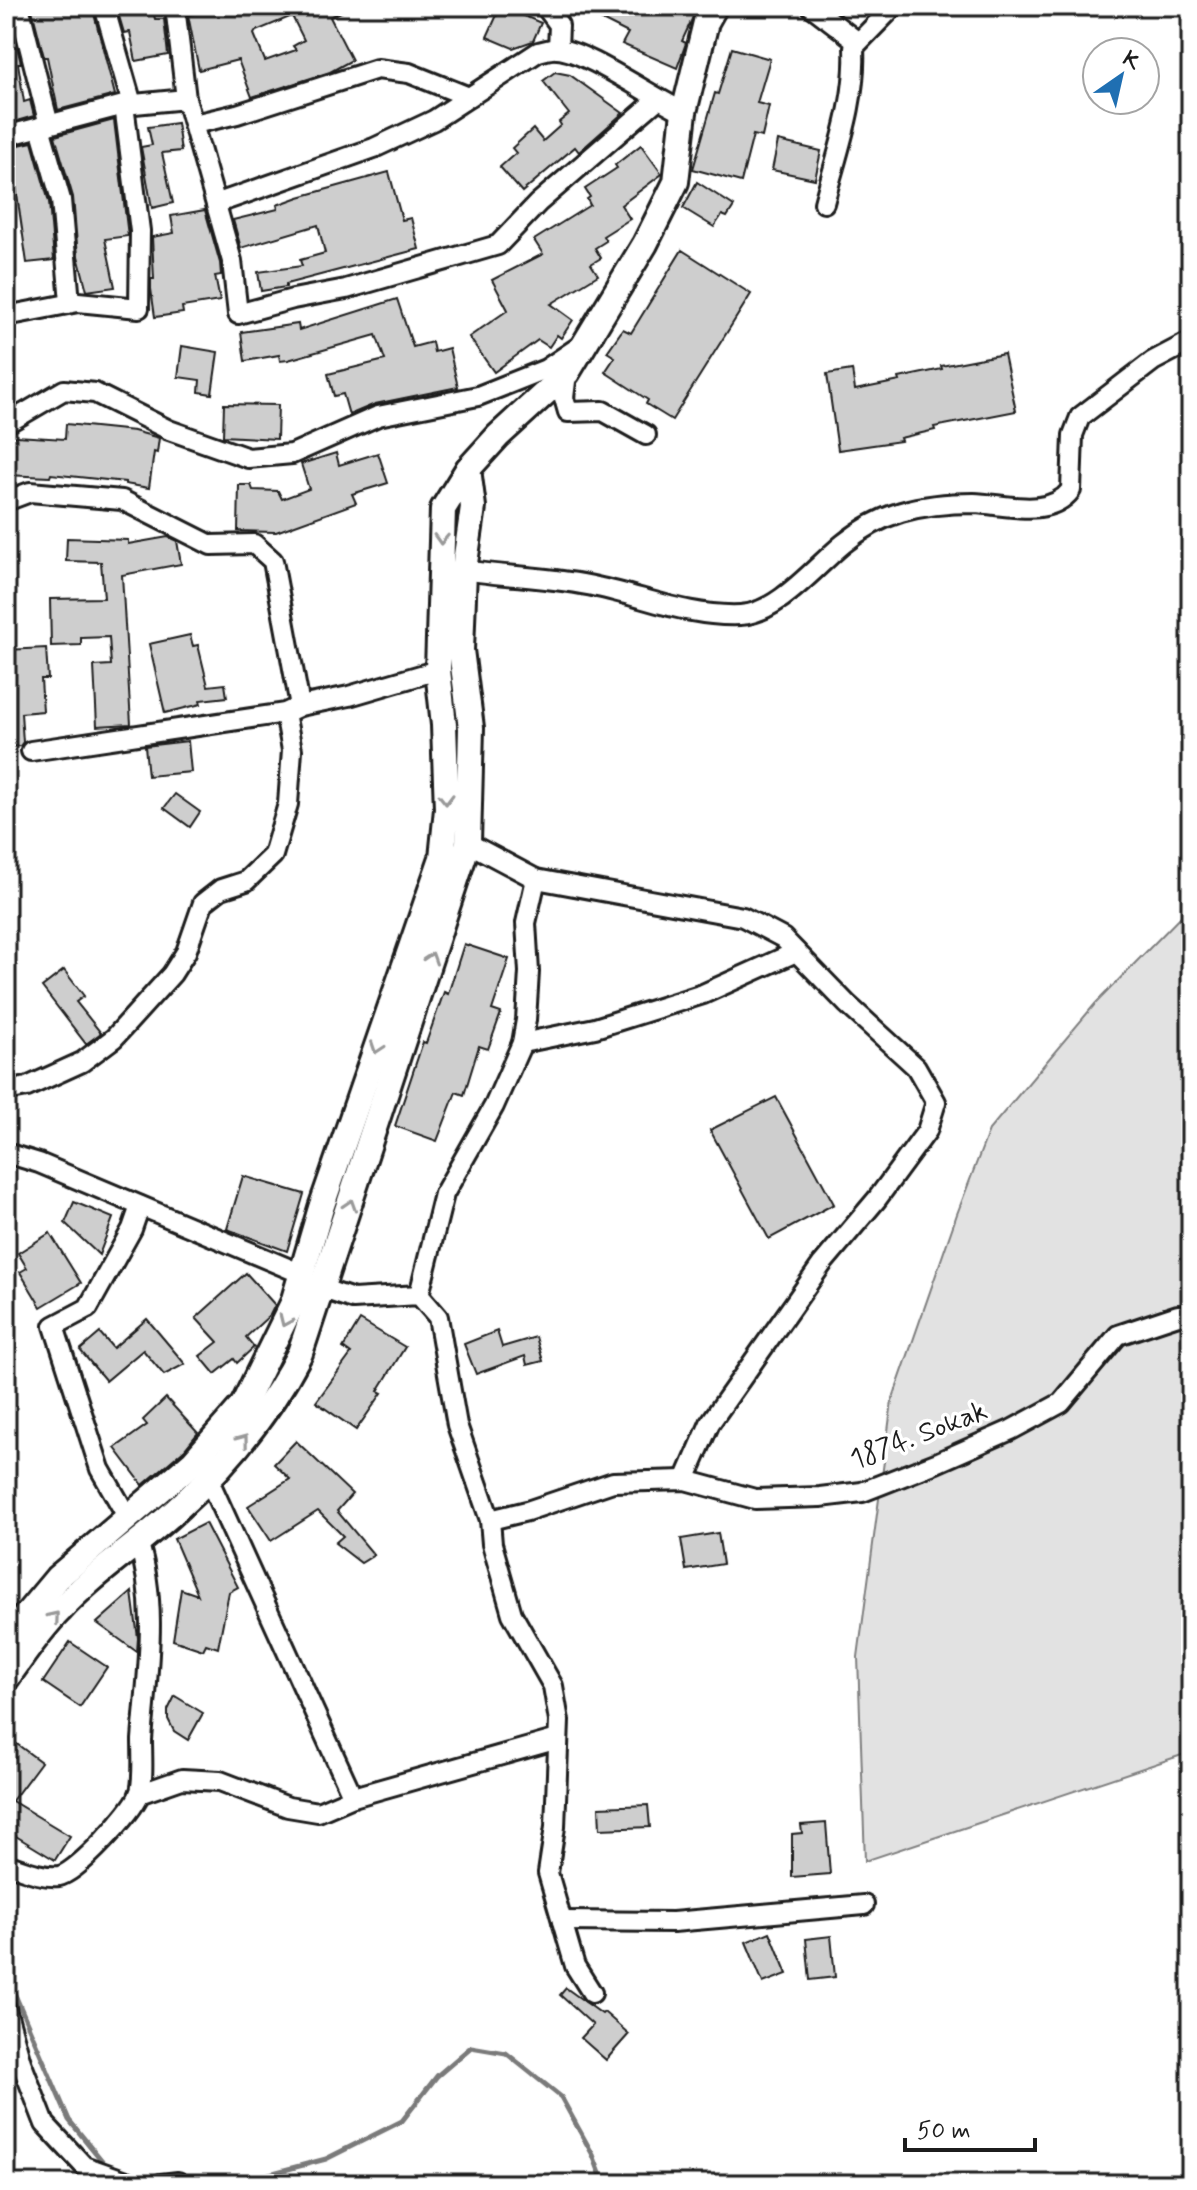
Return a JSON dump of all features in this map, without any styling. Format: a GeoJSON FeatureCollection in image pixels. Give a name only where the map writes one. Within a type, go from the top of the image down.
{"type":"FeatureCollection","features":[{"type":"Feature","properties":{"kind":"street"},"geometry":{"type":"LineString","coordinates":[[19,6],[61,200],[70,302]]}},
{"type":"Feature","properties":{"kind":"street"},"geometry":{"type":"LineString","coordinates":[[6,316],[70,302],[139,308],[140,231],[128,104],[104,6]]}},
{"type":"Feature","properties":{"kind":"street"},"geometry":{"type":"LineString","coordinates":[[175,6],[186,99],[218,203],[232,261],[238,314],[346,289],[498,245],[538,203],[657,100]]}},
{"type":"Feature","properties":{"kind":"street"},"geometry":{"type":"LineString","coordinates":[[545,6],[559,25],[558,49]]}},
{"type":"Feature","properties":{"kind":"street"},"geometry":{"type":"LineString","coordinates":[[6,1679],[58,1611],[243,1405],[293,1303],[321,1208],[442,858],[447,809],[444,725],[438,670],[443,509],[468,469],[498,436],[567,373],[645,244],[676,182],[684,112],[706,22],[715,6]]}},
{"type":"Feature","properties":{"kind":"street"},"geometry":{"type":"LineString","coordinates":[[811,6],[858,42]]}},
{"type":"Feature","properties":{"kind":"street"},"geometry":{"type":"LineString","coordinates":[[824,203],[849,103],[855,69],[854,47],[894,6]]}},
{"type":"Feature","properties":{"kind":"street"},"geometry":{"type":"LineString","coordinates":[[218,203],[374,148],[434,120],[538,52],[558,49],[594,62],[657,100],[684,112]]}},
{"type":"Feature","properties":{"kind":"street"},"geometry":{"type":"LineString","coordinates":[[194,124],[237,114],[377,69],[409,73],[469,97]]}},
{"type":"Feature","properties":{"kind":"street"},"geometry":{"type":"LineString","coordinates":[[6,136],[128,104],[186,99]]}},
{"type":"Feature","properties":{"kind":"street"},"geometry":{"type":"LineString","coordinates":[[6,424],[64,390],[95,393],[169,430],[248,458],[292,454],[378,416],[478,396],[546,369],[589,339]]}},
{"type":"Feature","properties":{"kind":"street"},"geometry":{"type":"LineString","coordinates":[[464,570],[595,586],[682,611],[756,614],[807,577],[844,542],[898,512],[932,505],[975,503],[1030,508],[1060,502],[1071,490],[1073,435],[1080,417],[1153,361],[1191,341]]}},
{"type":"Feature","properties":{"kind":"street"},"geometry":{"type":"LineString","coordinates":[[567,373],[564,398],[568,412],[603,411],[646,435]]}},
{"type":"Feature","properties":{"kind":"street"},"geometry":{"type":"LineString","coordinates":[[6,1639],[57,1578],[133,1530],[174,1512],[232,1455],[280,1391],[300,1353],[468,843],[471,728],[461,650],[464,570],[473,507],[468,469]]}},
{"type":"Feature","properties":{"kind":"street"},"geometry":{"type":"LineString","coordinates":[[6,501],[30,492],[122,500],[211,545],[254,544],[273,561],[293,710],[288,804],[273,855],[246,881],[221,889],[203,903],[186,952],[172,974],[114,1038],[82,1062],[27,1087],[6,1091]]}},
{"type":"Feature","properties":{"kind":"street"},"geometry":{"type":"LineString","coordinates":[[31,751],[293,710],[438,670]]}},
{"type":"Feature","properties":{"kind":"street"},"geometry":{"type":"LineString","coordinates":[[468,843],[536,879],[743,917],[783,938],[847,1004],[916,1067],[936,1102],[927,1131],[877,1199],[822,1264],[710,1423],[685,1480]]}},
{"type":"Feature","properties":{"kind":"street"},"geometry":{"type":"LineString","coordinates":[[419,1295],[444,1194],[494,1106],[522,1043],[529,972],[526,923],[536,879]]}},
{"type":"Feature","properties":{"kind":"street"},"geometry":{"type":"LineString","coordinates":[[522,1043],[595,1028],[703,994],[796,952]]}},
{"type":"Feature","properties":{"kind":"street"},"geometry":{"type":"LineString","coordinates":[[6,1153],[39,1163],[302,1274]]}},
{"type":"Feature","properties":{"kind":"street"},"geometry":{"type":"LineString","coordinates":[[6,1864],[47,1876],[63,1876],[107,1836],[139,1794],[151,1622],[146,1566],[133,1530],[100,1469],[54,1326],[88,1308],[132,1229],[140,1206]]}},
{"type":"Feature","properties":{"kind":"street"},"geometry":{"type":"LineString","coordinates":[[323,1289],[353,1299],[419,1295]]}},
{"type":"Feature","properties":{"kind":"street"},"geometry":{"type":"LineString","coordinates":[[419,1295],[438,1317],[457,1425],[490,1520],[492,1544],[512,1614],[553,1686],[559,1721],[555,1827],[548,1873],[575,1966],[592,1993]]}},
{"type":"Feature","properties":{"kind":"street","name":"1874. Sokak"},"geometry":{"type":"LineString","coordinates":[[490,1520],[613,1482],[685,1480],[755,1499],[862,1492],[949,1458],[1061,1403],[1118,1335],[1178,1315],[1191,1316]]}},
{"type":"Feature","properties":{"kind":"street"},"geometry":{"type":"LineString","coordinates":[[208,1478],[353,1797]]}},
{"type":"Feature","properties":{"kind":"street"},"geometry":{"type":"LineString","coordinates":[[139,1794],[182,1779],[220,1781],[288,1807],[318,1812],[353,1797],[558,1739]]}},
{"type":"Feature","properties":{"kind":"street"},"geometry":{"type":"LineString","coordinates":[[562,1921],[673,1922],[864,1905]]}},
{"type":"Feature","properties":{"kind":"street"},"geometry":{"type":"LineString","coordinates":[[6,2009],[21,2062],[45,2124],[84,2166],[135,2184]]}},
{"type":"Feature","properties":{"kind":"shaded area"},"geometry":{"type":"Polygon","coordinates":[[[1191,906],[1191,1752],[865,1861],[858,1657],[892,1401],[989,1130],[1095,1004],[1191,906]]]}},
{"type":"Feature","properties":{"kind":"building"},"geometry":{"type":"Polygon","coordinates":[[[51,6],[92,6],[115,95],[58,110],[47,57],[44,57],[32,10],[51,6]]]}},
{"type":"Feature","properties":{"kind":"building"},"geometry":{"type":"Polygon","coordinates":[[[116,6],[152,6],[155,19],[164,19],[168,55],[136,61],[130,32],[124,33],[116,6]]]}},
{"type":"Feature","properties":{"kind":"building"},"geometry":{"type":"Polygon","coordinates":[[[220,6],[354,6],[330,17],[352,60],[330,72],[252,97],[238,60],[199,70],[188,15],[220,6]],[[292,16],[254,34],[265,61],[296,50],[293,46],[304,40],[292,16]]]}},
{"type":"Feature","properties":{"kind":"building"},"geometry":{"type":"Polygon","coordinates":[[[501,6],[541,23],[533,41],[513,48],[487,37],[501,6]]]}},
{"type":"Feature","properties":{"kind":"building"},"geometry":{"type":"Polygon","coordinates":[[[609,6],[698,6],[682,41],[686,43],[677,68],[622,44],[628,33],[602,20],[609,6]]]}},
{"type":"Feature","properties":{"kind":"building"},"geometry":{"type":"Polygon","coordinates":[[[6,16],[9,16],[21,63],[18,63],[24,102],[30,100],[34,116],[6,124],[6,16]]]}},
{"type":"Feature","properties":{"kind":"building"},"geometry":{"type":"Polygon","coordinates":[[[732,48],[770,59],[757,103],[769,106],[762,137],[753,135],[741,182],[693,169],[732,48]]]}},
{"type":"Feature","properties":{"kind":"building"},"geometry":{"type":"Polygon","coordinates":[[[555,72],[570,75],[623,113],[579,152],[575,147],[522,192],[500,167],[516,153],[512,148],[533,129],[543,141],[569,114],[543,81],[555,72]]]}},
{"type":"Feature","properties":{"kind":"building"},"geometry":{"type":"Polygon","coordinates":[[[114,120],[128,236],[105,239],[115,287],[87,291],[78,256],[73,197],[55,136],[114,120]]]}},
{"type":"Feature","properties":{"kind":"building"},"geometry":{"type":"Polygon","coordinates":[[[177,123],[181,151],[162,153],[173,203],[152,208],[141,147],[152,145],[148,127],[177,123]]]}},
{"type":"Feature","properties":{"kind":"building"},"geometry":{"type":"Polygon","coordinates":[[[778,141],[821,151],[815,179],[772,170],[778,141]]]}},
{"type":"Feature","properties":{"kind":"building"},"geometry":{"type":"Polygon","coordinates":[[[32,142],[49,202],[54,260],[27,263],[16,188],[6,190],[6,148],[32,142]]]}},
{"type":"Feature","properties":{"kind":"building"},"geometry":{"type":"Polygon","coordinates":[[[641,145],[662,174],[621,205],[630,219],[603,236],[606,241],[595,248],[601,258],[591,264],[598,275],[551,304],[573,320],[561,338],[557,335],[549,347],[538,340],[494,372],[469,337],[508,310],[492,280],[543,254],[534,240],[590,205],[585,189],[617,168],[615,165],[641,145]]]}},
{"type":"Feature","properties":{"kind":"building"},"geometry":{"type":"Polygon","coordinates":[[[389,172],[402,220],[411,218],[419,249],[286,284],[286,287],[261,291],[258,272],[302,266],[300,260],[325,253],[318,225],[241,248],[233,220],[278,209],[277,205],[299,197],[389,172]]]}},
{"type":"Feature","properties":{"kind":"building"},"geometry":{"type":"Polygon","coordinates":[[[697,182],[734,206],[727,217],[722,215],[714,227],[683,208],[697,182]]]}},
{"type":"Feature","properties":{"kind":"building"},"geometry":{"type":"Polygon","coordinates":[[[205,210],[220,263],[221,275],[215,276],[220,301],[182,307],[183,313],[155,317],[151,289],[151,279],[154,279],[152,237],[174,233],[171,216],[205,210]]]}},
{"type":"Feature","properties":{"kind":"building"},"geometry":{"type":"Polygon","coordinates":[[[682,250],[751,294],[672,420],[605,372],[615,357],[607,352],[623,329],[631,333],[682,250]]]}},
{"type":"Feature","properties":{"kind":"building"},"geometry":{"type":"Polygon","coordinates":[[[397,299],[413,347],[432,342],[434,352],[449,348],[458,387],[375,404],[349,415],[343,394],[334,396],[328,374],[385,360],[376,335],[288,360],[280,361],[279,355],[245,361],[241,332],[298,324],[299,330],[397,299]]]}},
{"type":"Feature","properties":{"kind":"building"},"geometry":{"type":"Polygon","coordinates":[[[182,346],[218,352],[212,394],[199,392],[200,380],[178,377],[182,346]]]}},
{"type":"Feature","properties":{"kind":"building"},"geometry":{"type":"Polygon","coordinates":[[[1004,354],[1016,411],[934,427],[935,430],[900,438],[901,441],[838,450],[827,374],[852,370],[855,390],[900,381],[899,378],[942,369],[941,366],[1004,354]]]}},
{"type":"Feature","properties":{"kind":"building"},"geometry":{"type":"Polygon","coordinates":[[[224,404],[278,405],[277,439],[223,436],[224,404]]]}},
{"type":"Feature","properties":{"kind":"building"},"geometry":{"type":"Polygon","coordinates":[[[66,424],[134,431],[159,438],[149,488],[125,482],[51,474],[50,477],[6,475],[6,440],[16,436],[65,439],[66,424]]]}},
{"type":"Feature","properties":{"kind":"building"},"geometry":{"type":"Polygon","coordinates":[[[336,453],[339,465],[378,453],[388,483],[352,494],[356,503],[276,532],[238,531],[239,485],[251,485],[253,490],[278,491],[282,499],[309,489],[301,464],[336,453]]]}},
{"type":"Feature","properties":{"kind":"building"},"geometry":{"type":"Polygon","coordinates":[[[168,537],[177,541],[181,564],[122,575],[131,724],[97,726],[94,666],[111,665],[109,637],[81,638],[81,645],[51,646],[50,599],[104,598],[101,562],[66,561],[67,538],[128,540],[128,544],[168,537]]]}},
{"type":"Feature","properties":{"kind":"building"},"geometry":{"type":"Polygon","coordinates":[[[190,635],[193,646],[198,645],[208,686],[225,684],[227,697],[200,700],[201,704],[165,713],[149,644],[190,635]]]}},
{"type":"Feature","properties":{"kind":"building"},"geometry":{"type":"Polygon","coordinates":[[[46,648],[48,679],[41,679],[43,711],[21,713],[23,742],[20,746],[6,747],[6,650],[46,648]]]}},
{"type":"Feature","properties":{"kind":"building"},"geometry":{"type":"Polygon","coordinates":[[[188,741],[191,772],[148,776],[145,746],[188,741]]]}},
{"type":"Feature","properties":{"kind":"building"},"geometry":{"type":"Polygon","coordinates":[[[175,794],[200,812],[190,827],[164,808],[175,794]]]}},
{"type":"Feature","properties":{"kind":"building"},"geometry":{"type":"Polygon","coordinates":[[[464,944],[509,959],[492,1010],[501,1013],[488,1049],[479,1046],[464,1095],[456,1092],[437,1141],[395,1126],[423,1042],[426,1043],[444,992],[448,994],[464,944]]]}},
{"type":"Feature","properties":{"kind":"building"},"geometry":{"type":"Polygon","coordinates":[[[64,970],[84,996],[76,1002],[101,1033],[86,1044],[42,987],[64,970]]]}},
{"type":"Feature","properties":{"kind":"building"},"geometry":{"type":"Polygon","coordinates":[[[776,1097],[834,1204],[769,1239],[710,1130],[776,1097]]]}},
{"type":"Feature","properties":{"kind":"building"},"geometry":{"type":"Polygon","coordinates":[[[243,1176],[304,1194],[287,1251],[227,1229],[243,1176]]]}},
{"type":"Feature","properties":{"kind":"building"},"geometry":{"type":"Polygon","coordinates":[[[74,1202],[113,1218],[99,1255],[65,1223],[74,1202]]]}},
{"type":"Feature","properties":{"kind":"building"},"geometry":{"type":"Polygon","coordinates":[[[50,1233],[81,1283],[41,1307],[20,1272],[27,1268],[18,1253],[50,1233]]]}},
{"type":"Feature","properties":{"kind":"building"},"geometry":{"type":"Polygon","coordinates":[[[246,1273],[275,1305],[270,1315],[246,1337],[254,1347],[237,1363],[234,1359],[215,1374],[200,1356],[218,1342],[196,1318],[246,1273]]]}},
{"type":"Feature","properties":{"kind":"building"},"geometry":{"type":"Polygon","coordinates":[[[147,1319],[185,1364],[164,1375],[143,1350],[106,1381],[80,1350],[100,1333],[113,1348],[147,1319]]]}},
{"type":"Feature","properties":{"kind":"building"},"geometry":{"type":"Polygon","coordinates":[[[360,1320],[405,1347],[378,1391],[382,1393],[356,1430],[316,1402],[351,1354],[343,1348],[360,1320]]]}},
{"type":"Feature","properties":{"kind":"building"},"geometry":{"type":"Polygon","coordinates":[[[497,1331],[502,1347],[536,1337],[543,1361],[527,1365],[525,1356],[476,1374],[464,1344],[497,1331]]]}},
{"type":"Feature","properties":{"kind":"building"},"geometry":{"type":"Polygon","coordinates":[[[166,1398],[198,1433],[185,1449],[143,1485],[115,1448],[147,1425],[143,1420],[166,1398]]]}},
{"type":"Feature","properties":{"kind":"building"},"geometry":{"type":"Polygon","coordinates":[[[296,1441],[352,1494],[337,1511],[374,1555],[361,1563],[335,1543],[343,1536],[318,1511],[271,1541],[248,1506],[290,1479],[274,1464],[296,1441]]]}},
{"type":"Feature","properties":{"kind":"building"},"geometry":{"type":"Polygon","coordinates":[[[205,1523],[238,1587],[229,1592],[218,1648],[206,1644],[203,1650],[173,1640],[181,1589],[198,1595],[174,1539],[205,1523]]]}},
{"type":"Feature","properties":{"kind":"building"},"geometry":{"type":"Polygon","coordinates":[[[718,1533],[723,1564],[686,1570],[681,1539],[718,1533]]]}},
{"type":"Feature","properties":{"kind":"building"},"geometry":{"type":"Polygon","coordinates":[[[132,1592],[138,1638],[137,1652],[97,1623],[132,1592]]]}},
{"type":"Feature","properties":{"kind":"building"},"geometry":{"type":"Polygon","coordinates":[[[70,1642],[107,1667],[80,1707],[43,1682],[70,1642]]]}},
{"type":"Feature","properties":{"kind":"building"},"geometry":{"type":"Polygon","coordinates":[[[175,1696],[203,1713],[188,1740],[174,1731],[168,1719],[168,1710],[175,1696]]]}},
{"type":"Feature","properties":{"kind":"building"},"geometry":{"type":"Polygon","coordinates":[[[6,1736],[41,1762],[12,1801],[70,1836],[55,1860],[6,1830],[6,1736]]]}},
{"type":"Feature","properties":{"kind":"building"},"geometry":{"type":"Polygon","coordinates":[[[648,1805],[650,1827],[600,1829],[599,1807],[648,1805]]]}},
{"type":"Feature","properties":{"kind":"building"},"geometry":{"type":"Polygon","coordinates":[[[826,1823],[830,1874],[792,1877],[792,1834],[802,1833],[801,1825],[826,1823]]]}},
{"type":"Feature","properties":{"kind":"building"},"geometry":{"type":"Polygon","coordinates":[[[770,1932],[787,1974],[763,1983],[746,1942],[770,1932]]]}},
{"type":"Feature","properties":{"kind":"building"},"geometry":{"type":"Polygon","coordinates":[[[831,1936],[835,1977],[810,1980],[806,1939],[831,1936]]]}},
{"type":"Feature","properties":{"kind":"building"},"geometry":{"type":"Polygon","coordinates":[[[566,1988],[602,2014],[604,2012],[629,2034],[606,2060],[581,2038],[593,2025],[560,1995],[566,1988]]]}},
{"type":"Feature","properties":{"kind":"waterway"},"geometry":{"type":"LineString","coordinates":[[6,1974],[69,2120],[108,2168]]}},
{"type":"Feature","properties":{"kind":"waterway"},"geometry":{"type":"LineString","coordinates":[[231,2184],[326,2159],[402,2121],[437,2076],[471,2047],[506,2053],[561,2097],[593,2155],[604,2184]]}}]}
